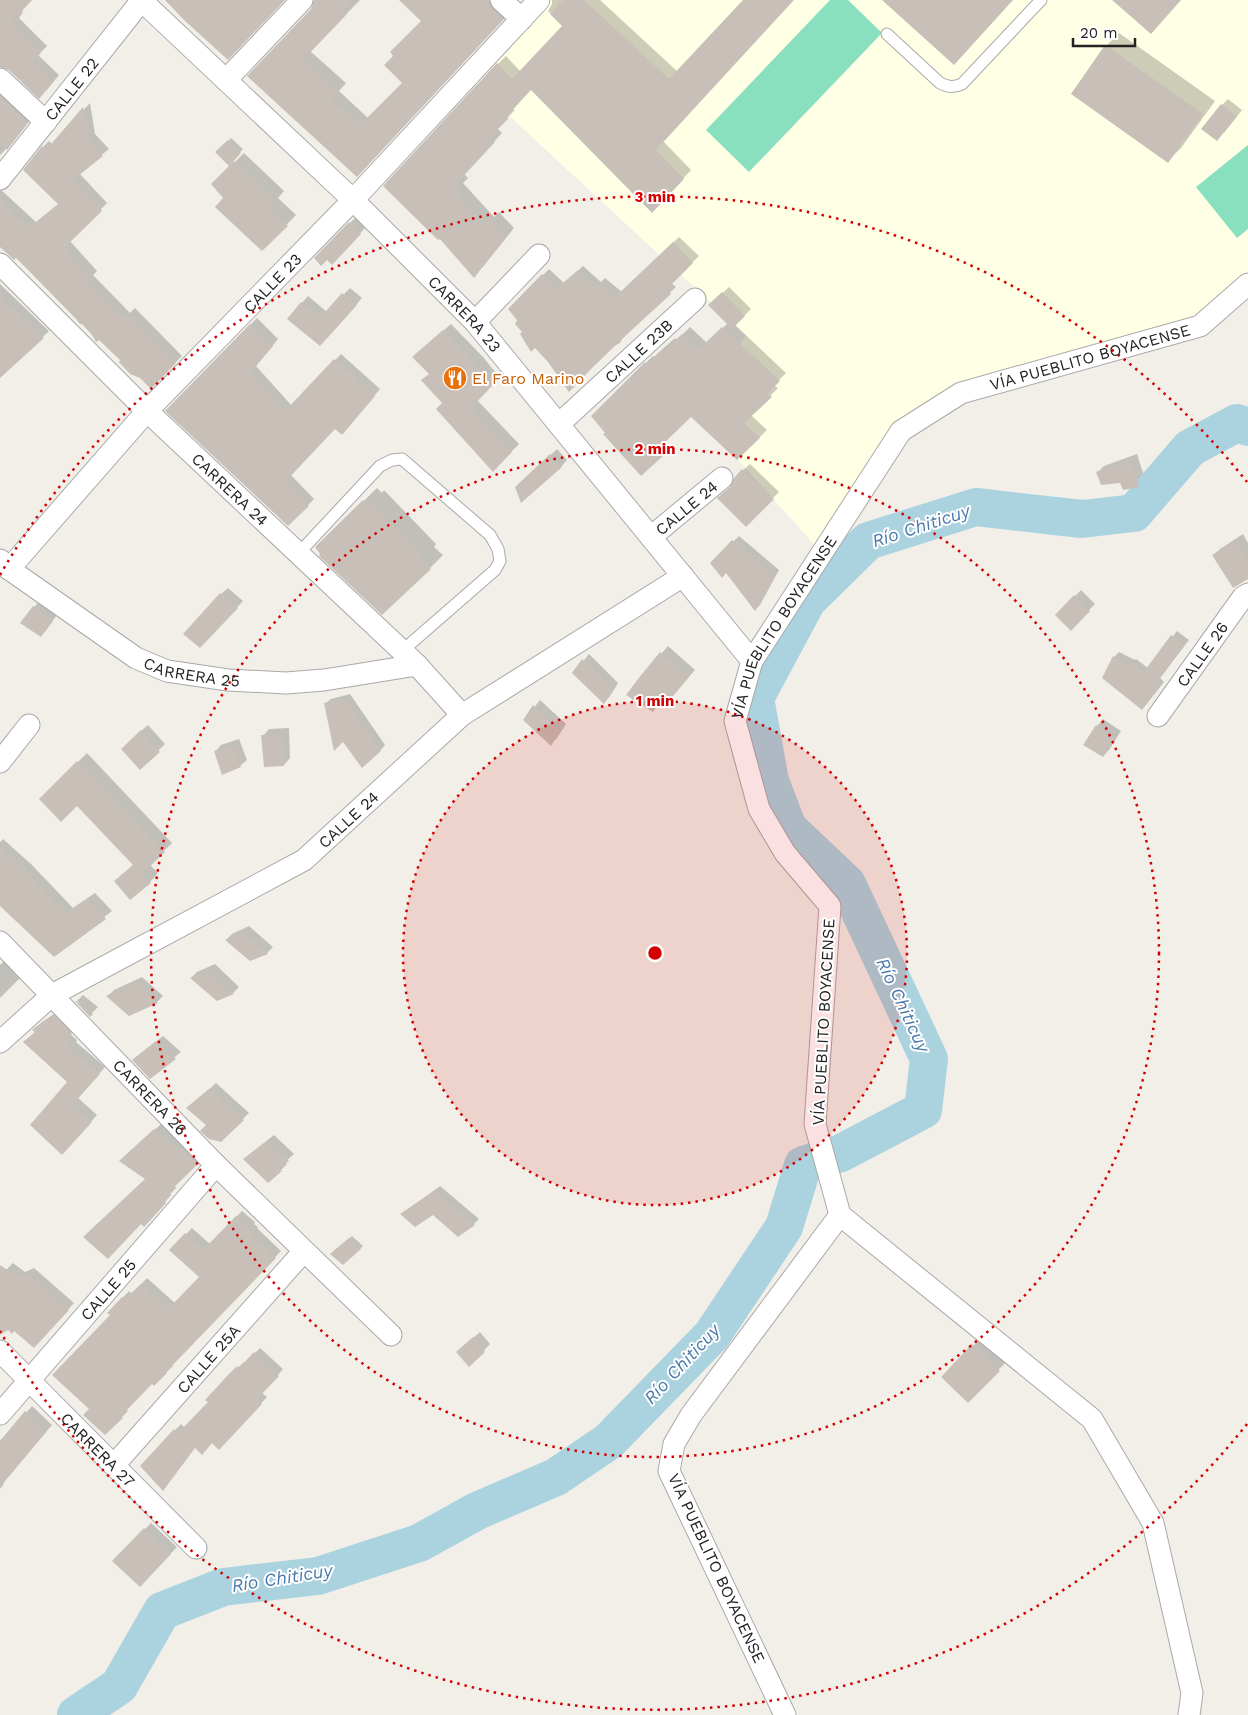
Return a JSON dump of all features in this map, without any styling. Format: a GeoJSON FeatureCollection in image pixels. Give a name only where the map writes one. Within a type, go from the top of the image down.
{"type":"FeatureCollection","features":[{"type":"Feature","properties":{"kind":"street","name":"CARRERA 23"},"geometry":{"type":"LineString","coordinates":[[142,0],[352,200],[475,322],[752,661]]}},
{"type":"Feature","properties":{"kind":"street","name":"CALLE 22"},"geometry":{"type":"LineString","coordinates":[[0,179],[142,0]]}},
{"type":"Feature","properties":{"kind":"street"},"geometry":{"type":"LineString","coordinates":[[226,80],[302,0]]}},
{"type":"Feature","properties":{"kind":"street"},"geometry":{"type":"LineString","coordinates":[[501,0],[522,19]]}},
{"type":"Feature","properties":{"kind":"street","name":"CALLE 23"},"geometry":{"type":"LineString","coordinates":[[5,564],[146,410],[352,200],[539,0]]}},
{"type":"Feature","properties":{"kind":"street"},"geometry":{"type":"LineString","coordinates":[[0,79],[46,122]]}},
{"type":"Feature","properties":{"kind":"street"},"geometry":{"type":"LineString","coordinates":[[475,322],[539,255]]}},
{"type":"Feature","properties":{"kind":"street","name":"CARRERA 24"},"geometry":{"type":"LineString","coordinates":[[0,264],[146,410],[409,658],[462,715]]}},
{"type":"Feature","properties":{"kind":"street","name":"VÍA PUEBLITO BOYACENSE"},"geometry":{"type":"LineString","coordinates":[[785,1715],[669,1471],[674,1444],[691,1415],[840,1216],[815,1124],[830,906],[785,853],[758,809],[735,721],[752,661],[902,431],[960,393],[1200,326],[1248,284]]}},
{"type":"Feature","properties":{"kind":"street","name":"CALLE 23B"},"geometry":{"type":"LineString","coordinates":[[559,424],[695,299]]}},
{"type":"Feature","properties":{"kind":"street","name":"CALLE 24"},"geometry":{"type":"LineString","coordinates":[[651,537],[722,478]]}},
{"type":"Feature","properties":{"kind":"street","name":"CARRERA 25"},"geometry":{"type":"LineString","coordinates":[[5,564],[136,658],[168,671],[228,680],[286,684],[324,680],[409,658]]}},
{"type":"Feature","properties":{"kind":"street","name":"CALLE 24"},"geometry":{"type":"LineString","coordinates":[[0,1042],[52,995],[304,860],[462,715],[683,576]]}},
{"type":"Feature","properties":{"kind":"street","name":"CALLE 26"},"geometry":{"type":"LineString","coordinates":[[1158,716],[1243,598],[1248,594]]}},
{"type":"Feature","properties":{"kind":"street"},"geometry":{"type":"LineString","coordinates":[[0,762],[29,725]]}},
{"type":"Feature","properties":{"kind":"street","name":"CARRERA 26"},"geometry":{"type":"LineString","coordinates":[[0,942],[216,1165],[391,1336]]}},
{"type":"Feature","properties":{"kind":"street","name":"CALLE 25"},"geometry":{"type":"LineString","coordinates":[[0,1414],[216,1165]]}},
{"type":"Feature","properties":{"kind":"street"},"geometry":{"type":"LineString","coordinates":[[840,1216],[1092,1419],[1153,1522],[1192,1693],[1189,1715]]}},
{"type":"Feature","properties":{"kind":"street","name":"CALLE 25A"},"geometry":{"type":"LineString","coordinates":[[114,1465],[304,1251]]}},
{"type":"Feature","properties":{"kind":"street","name":"CARRERA 27"},"geometry":{"type":"LineString","coordinates":[[0,1351],[196,1548]]}},
{"type":"Feature","properties":{"kind":"lane"},"geometry":{"type":"LineString","coordinates":[[888,34],[940,83],[947,87],[956,86],[962,84],[1041,0]]}},
{"type":"Feature","properties":{"kind":"lane"},"geometry":{"type":"LineString","coordinates":[[298,554],[380,466],[392,460],[402,459],[490,535],[498,549],[500,561],[495,570],[409,658]]}},
{"type":"Feature","properties":{"kind":"shaded area"},"geometry":{"type":"Polygon","coordinates":[[[537,0],[1248,0],[1248,284],[1205,322],[953,400],[894,437],[820,551],[697,414],[746,335],[466,76],[537,0]]]}},
{"type":"Feature","properties":{"kind":"green space"},"geometry":{"type":"Polygon","coordinates":[[[830,0],[848,0],[882,33],[749,172],[706,130],[830,0]]]}},
{"type":"Feature","properties":{"kind":"green space"},"geometry":{"type":"Polygon","coordinates":[[[1248,145],[1248,229],[1237,238],[1196,187],[1248,145]]]}},
{"type":"Feature","properties":{"kind":"building"},"geometry":{"type":"Polygon","coordinates":[[[0,0],[32,0],[11,23],[41,53],[33,62],[53,82],[39,99],[9,70],[0,67],[0,0]]]}},
{"type":"Feature","properties":{"kind":"building"},"geometry":{"type":"Polygon","coordinates":[[[165,0],[285,0],[228,60],[165,0]]]}},
{"type":"Feature","properties":{"kind":"building"},"geometry":{"type":"Polygon","coordinates":[[[314,0],[353,0],[343,10],[347,14],[303,60],[339,92],[332,100],[360,125],[402,83],[384,65],[393,56],[390,52],[421,21],[399,0],[489,0],[492,9],[504,19],[357,177],[247,76],[311,9],[314,0]]]}},
{"type":"Feature","properties":{"kind":"building"},"geometry":{"type":"Polygon","coordinates":[[[563,0],[584,0],[669,79],[743,0],[794,0],[656,150],[684,179],[652,213],[531,90],[506,117],[508,119],[490,137],[495,142],[457,183],[461,186],[456,192],[485,225],[490,219],[506,237],[474,278],[440,239],[438,240],[383,186],[497,63],[512,79],[562,26],[550,14],[563,0]]]}},
{"type":"Feature","properties":{"kind":"building"},"geometry":{"type":"Polygon","coordinates":[[[882,0],[1013,0],[954,65],[882,0]]]}},
{"type":"Feature","properties":{"kind":"building"},"geometry":{"type":"Polygon","coordinates":[[[1112,0],[1181,0],[1151,34],[1112,0]]]}},
{"type":"Feature","properties":{"kind":"building"},"geometry":{"type":"Polygon","coordinates":[[[1105,45],[1203,114],[1168,163],[1071,94],[1105,45]]]}},
{"type":"Feature","properties":{"kind":"building"},"geometry":{"type":"Polygon","coordinates":[[[0,96],[28,123],[7,150],[0,142],[0,96]]]}},
{"type":"Feature","properties":{"kind":"building"},"geometry":{"type":"Polygon","coordinates":[[[1221,104],[1237,116],[1217,141],[1201,129],[1221,104]]]}},
{"type":"Feature","properties":{"kind":"building"},"geometry":{"type":"Polygon","coordinates":[[[83,107],[90,141],[103,156],[73,180],[102,211],[64,248],[92,278],[87,282],[123,318],[128,314],[176,363],[151,389],[140,378],[130,374],[119,362],[120,360],[99,340],[96,342],[83,325],[16,258],[14,260],[0,247],[0,200],[29,228],[58,204],[23,170],[42,146],[46,150],[83,107]]]}},
{"type":"Feature","properties":{"kind":"building"},"geometry":{"type":"Polygon","coordinates":[[[228,140],[241,153],[229,166],[215,152],[228,140]]]}},
{"type":"Feature","properties":{"kind":"building"},"geometry":{"type":"Polygon","coordinates":[[[234,161],[276,201],[269,208],[288,226],[262,251],[215,207],[223,198],[211,184],[234,161]]]}},
{"type":"Feature","properties":{"kind":"building"},"geometry":{"type":"Polygon","coordinates":[[[349,222],[361,234],[332,265],[327,260],[321,266],[314,258],[349,222]]]}},
{"type":"Feature","properties":{"kind":"building"},"geometry":{"type":"Polygon","coordinates":[[[673,242],[693,263],[666,290],[671,294],[569,392],[548,362],[535,348],[531,352],[520,334],[522,332],[515,324],[517,320],[508,309],[542,274],[557,288],[577,271],[594,287],[598,284],[615,297],[673,242]]]}},
{"type":"Feature","properties":{"kind":"building"},"geometry":{"type":"Polygon","coordinates":[[[722,292],[745,316],[732,329],[708,305],[722,292]]]}},
{"type":"Feature","properties":{"kind":"building"},"geometry":{"type":"Polygon","coordinates":[[[342,293],[357,305],[320,346],[287,319],[301,302],[320,318],[342,293]]]}},
{"type":"Feature","properties":{"kind":"building"},"geometry":{"type":"Polygon","coordinates":[[[0,297],[44,338],[0,378],[0,297]]]}},
{"type":"Feature","properties":{"kind":"building"},"geometry":{"type":"Polygon","coordinates":[[[250,324],[273,346],[250,373],[285,411],[334,359],[375,396],[342,435],[335,429],[285,482],[309,506],[288,526],[165,411],[250,324]]]}},
{"type":"Feature","properties":{"kind":"building"},"geometry":{"type":"Polygon","coordinates":[[[722,327],[780,381],[768,393],[772,397],[744,423],[760,438],[737,460],[691,417],[661,446],[657,451],[663,456],[641,476],[603,434],[605,433],[591,416],[645,362],[646,364],[682,334],[698,350],[722,327]]]}},
{"type":"Feature","properties":{"kind":"building","name":"El Faro Marino"},"geometry":{"type":"Polygon","coordinates":[[[443,330],[477,366],[492,386],[471,408],[512,452],[493,472],[436,409],[442,403],[421,380],[429,374],[412,357],[443,330]]]}},
{"type":"Feature","properties":{"kind":"building"},"geometry":{"type":"Polygon","coordinates":[[[550,454],[562,467],[521,503],[515,487],[550,454]]]}},
{"type":"Feature","properties":{"kind":"building"},"geometry":{"type":"Polygon","coordinates":[[[1130,459],[1139,487],[1123,490],[1120,483],[1101,485],[1096,472],[1130,459]]]}},
{"type":"Feature","properties":{"kind":"building"},"geometry":{"type":"Polygon","coordinates":[[[742,469],[774,499],[746,527],[717,498],[730,487],[734,478],[742,469]]]}},
{"type":"Feature","properties":{"kind":"building"},"geometry":{"type":"Polygon","coordinates":[[[363,500],[368,505],[371,502],[424,558],[422,560],[431,569],[382,615],[319,556],[320,554],[315,547],[363,500]]]}},
{"type":"Feature","properties":{"kind":"building"},"geometry":{"type":"Polygon","coordinates":[[[732,540],[775,576],[755,611],[726,573],[722,578],[710,563],[732,540]]]}},
{"type":"Feature","properties":{"kind":"building"},"geometry":{"type":"Polygon","coordinates":[[[1236,540],[1248,559],[1248,579],[1233,588],[1212,555],[1236,540]]]}},
{"type":"Feature","properties":{"kind":"building"},"geometry":{"type":"Polygon","coordinates":[[[220,593],[238,608],[200,648],[183,634],[220,593]]]}},
{"type":"Feature","properties":{"kind":"building"},"geometry":{"type":"Polygon","coordinates":[[[1074,595],[1090,611],[1071,631],[1055,615],[1074,595]]]}},
{"type":"Feature","properties":{"kind":"building"},"geometry":{"type":"Polygon","coordinates":[[[33,606],[53,621],[41,637],[20,623],[33,606]]]}},
{"type":"Feature","properties":{"kind":"building"},"geometry":{"type":"Polygon","coordinates":[[[1171,635],[1184,645],[1156,684],[1160,687],[1142,710],[1102,678],[1113,656],[1129,665],[1130,663],[1143,673],[1171,635]]]}},
{"type":"Feature","properties":{"kind":"building"},"geometry":{"type":"Polygon","coordinates":[[[660,652],[689,677],[668,702],[663,698],[653,712],[626,695],[660,652]]]}},
{"type":"Feature","properties":{"kind":"building"},"geometry":{"type":"Polygon","coordinates":[[[582,659],[613,690],[604,704],[572,673],[582,659]]]}},
{"type":"Feature","properties":{"kind":"building"},"geometry":{"type":"Polygon","coordinates":[[[344,698],[381,751],[362,768],[343,742],[334,751],[324,703],[344,698]]]}},
{"type":"Feature","properties":{"kind":"building"},"geometry":{"type":"Polygon","coordinates":[[[533,705],[560,731],[551,746],[523,720],[533,705]]]}},
{"type":"Feature","properties":{"kind":"building"},"geometry":{"type":"Polygon","coordinates":[[[1096,725],[1116,738],[1103,757],[1083,745],[1096,725]]]}},
{"type":"Feature","properties":{"kind":"building"},"geometry":{"type":"Polygon","coordinates":[[[141,730],[160,752],[140,770],[121,749],[141,730]]]}},
{"type":"Feature","properties":{"kind":"building"},"geometry":{"type":"Polygon","coordinates":[[[283,734],[284,766],[264,767],[261,735],[283,734]]]}},
{"type":"Feature","properties":{"kind":"building"},"geometry":{"type":"Polygon","coordinates":[[[233,745],[241,767],[222,775],[214,751],[233,745]]]}},
{"type":"Feature","properties":{"kind":"building"},"geometry":{"type":"Polygon","coordinates":[[[77,761],[165,852],[142,874],[151,883],[130,900],[114,881],[133,865],[77,806],[61,822],[39,799],[77,761]]]}},
{"type":"Feature","properties":{"kind":"building"},"geometry":{"type":"Polygon","coordinates":[[[0,848],[66,913],[88,898],[106,919],[54,957],[0,906],[0,848]]]}},
{"type":"Feature","properties":{"kind":"building"},"geometry":{"type":"Polygon","coordinates":[[[242,932],[268,954],[250,961],[225,940],[242,932]]]}},
{"type":"Feature","properties":{"kind":"building"},"geometry":{"type":"Polygon","coordinates":[[[208,970],[234,994],[217,1001],[190,978],[208,970]]]}},
{"type":"Feature","properties":{"kind":"building"},"geometry":{"type":"Polygon","coordinates":[[[135,982],[158,1003],[129,1016],[106,996],[135,982]]]}},
{"type":"Feature","properties":{"kind":"building"},"geometry":{"type":"Polygon","coordinates":[[[76,1001],[93,1014],[90,1017],[76,1001]]]}},
{"type":"Feature","properties":{"kind":"building"},"geometry":{"type":"Polygon","coordinates":[[[54,1015],[72,1034],[65,1040],[72,1047],[71,1049],[100,1074],[72,1105],[92,1122],[62,1155],[30,1125],[67,1082],[23,1042],[35,1032],[32,1030],[34,1028],[54,1015]]]}},
{"type":"Feature","properties":{"kind":"building"},"geometry":{"type":"Polygon","coordinates":[[[156,1041],[176,1059],[150,1079],[132,1060],[156,1041]]]}},
{"type":"Feature","properties":{"kind":"building"},"geometry":{"type":"Polygon","coordinates":[[[209,1089],[244,1120],[221,1142],[209,1139],[200,1131],[206,1125],[186,1108],[209,1089]]]}},
{"type":"Feature","properties":{"kind":"building"},"geometry":{"type":"Polygon","coordinates":[[[154,1129],[178,1150],[181,1147],[198,1164],[169,1192],[171,1195],[165,1201],[166,1203],[144,1227],[141,1224],[108,1259],[83,1237],[145,1179],[119,1161],[154,1129]]]}},
{"type":"Feature","properties":{"kind":"building"},"geometry":{"type":"Polygon","coordinates":[[[267,1141],[289,1161],[279,1168],[282,1171],[268,1183],[243,1159],[267,1141]]]}},
{"type":"Feature","properties":{"kind":"building"},"geometry":{"type":"Polygon","coordinates":[[[434,1191],[475,1225],[458,1237],[433,1215],[415,1227],[400,1214],[434,1191]]]}},
{"type":"Feature","properties":{"kind":"building"},"geometry":{"type":"Polygon","coordinates":[[[236,1216],[250,1229],[253,1234],[251,1235],[276,1258],[167,1373],[154,1386],[152,1384],[121,1416],[123,1418],[105,1435],[83,1415],[89,1409],[52,1375],[110,1315],[107,1313],[122,1297],[125,1299],[141,1284],[168,1309],[199,1277],[169,1250],[185,1233],[203,1250],[236,1216]]]}},
{"type":"Feature","properties":{"kind":"building"},"geometry":{"type":"Polygon","coordinates":[[[349,1238],[361,1249],[343,1265],[330,1254],[349,1238]]]}},
{"type":"Feature","properties":{"kind":"building"},"geometry":{"type":"Polygon","coordinates":[[[0,1265],[18,1277],[27,1273],[69,1310],[34,1348],[14,1331],[12,1334],[8,1330],[0,1335],[0,1265]]]}},
{"type":"Feature","properties":{"kind":"building"},"geometry":{"type":"Polygon","coordinates":[[[473,1337],[485,1352],[469,1367],[456,1352],[473,1337]]]}},
{"type":"Feature","properties":{"kind":"building"},"geometry":{"type":"Polygon","coordinates":[[[972,1344],[1000,1371],[968,1403],[941,1377],[972,1344]]]}},
{"type":"Feature","properties":{"kind":"building"},"geometry":{"type":"Polygon","coordinates":[[[254,1352],[279,1376],[257,1399],[262,1404],[219,1450],[212,1443],[202,1455],[195,1448],[163,1491],[140,1466],[174,1429],[178,1433],[208,1402],[205,1400],[228,1375],[237,1366],[239,1368],[254,1352]]]}},
{"type":"Feature","properties":{"kind":"building"},"geometry":{"type":"Polygon","coordinates":[[[25,1411],[46,1432],[0,1487],[0,1441],[25,1411]]]}},
{"type":"Feature","properties":{"kind":"building"},"geometry":{"type":"Polygon","coordinates":[[[144,1528],[171,1554],[140,1587],[112,1561],[144,1528]]]}},
{"type":"Feature","properties":{"kind":"waterway","name":"Río Chiticuy"},"geometry":{"type":"LineString","coordinates":[[76,1715],[119,1686],[162,1611],[223,1587],[318,1576],[419,1543],[477,1511],[556,1477],[609,1441],[712,1335],[784,1227],[803,1165],[841,1153],[923,1110],[929,1059],[847,884],[788,828],[770,781],[755,698],[807,601],[868,541],[976,507],[1082,519],[1134,513],[1190,448],[1237,423],[1248,427]]}},
{"type":"Feature","properties":{"kind":"place","name":"El Faro Marino"},"geometry":{"type":"Point","coordinates":[455,378]}}]}
